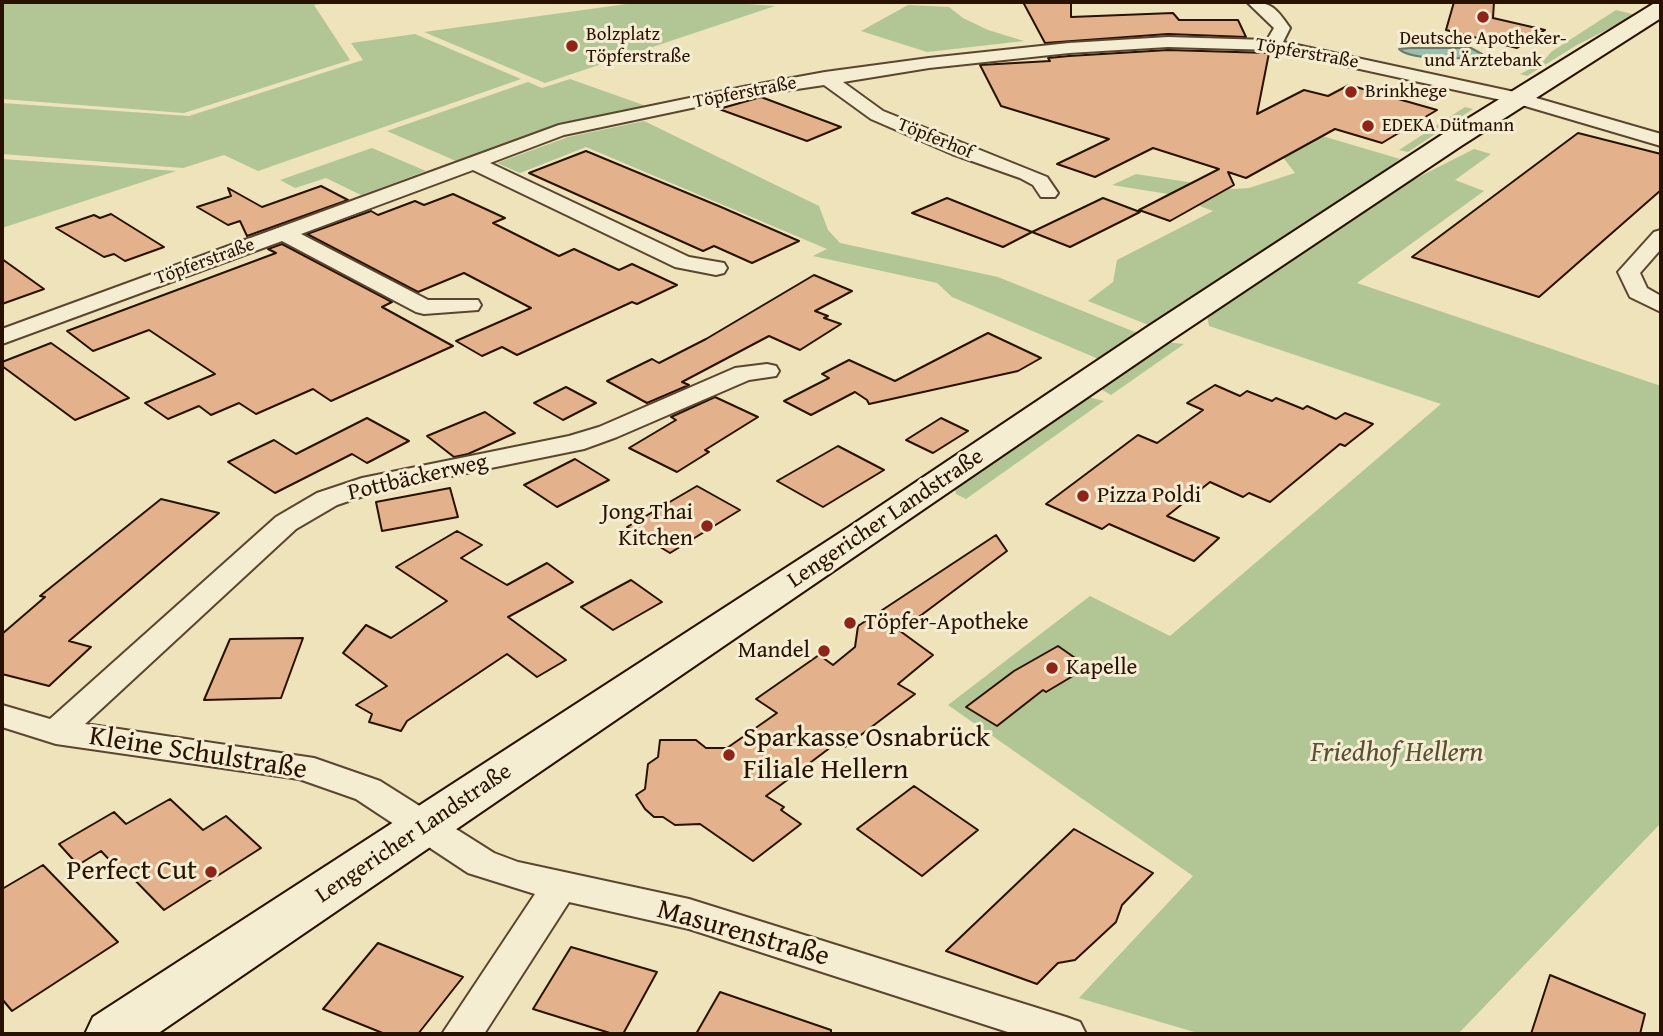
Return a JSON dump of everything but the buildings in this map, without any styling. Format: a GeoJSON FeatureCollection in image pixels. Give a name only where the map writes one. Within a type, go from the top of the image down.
{"type":"FeatureCollection","features":[{"type":"Feature","properties":{"kind":"main road","name":"Lengericher Landstraße"},"geometry":{"type":"LineString","coordinates":[[114,1034],[942,483],[1157,335],[1519,98],[1661,9]]}},
{"type":"Feature","properties":{"kind":"street"},"geometry":{"type":"LineString","coordinates":[[1255,2],[1270,13],[1282,27],[1273,45]]}},
{"type":"Feature","properties":{"kind":"street","name":"Töpferstraße"},"geometry":{"type":"LineString","coordinates":[[2,337],[285,234],[472,162],[570,129],[825,78],[1069,48],[1168,42],[1273,45],[1519,98],[1661,140]]}},
{"type":"Feature","properties":{"kind":"street","name":"Töpferhof"},"geometry":{"type":"LineString","coordinates":[[825,78],[877,115],[959,150],[1027,174],[1040,181],[1048,192]]}},
{"type":"Feature","properties":{"kind":"street"},"geometry":{"type":"LineString","coordinates":[[472,162],[683,262],[716,268]]}},
{"type":"Feature","properties":{"kind":"street"},"geometry":{"type":"LineString","coordinates":[[285,234],[424,307],[470,305]]}},
{"type":"Feature","properties":{"kind":"street"},"geometry":{"type":"LineString","coordinates":[[1661,236],[1629,272],[1637,292],[1661,305]]}},
{"type":"Feature","properties":{"kind":"street","name":"Pottbäckerweg"},"geometry":{"type":"LineString","coordinates":[[56,732],[286,523],[327,499],[372,484],[575,443],[608,432],[744,373],[767,370]]}},
{"type":"Feature","properties":{"kind":"street","name":"Kleine Schulstraße"},"geometry":{"type":"LineString","coordinates":[[2,716],[56,732],[302,767],[368,790],[425,827]]}},
{"type":"Feature","properties":{"kind":"street","name":"Masurenstraße"},"geometry":{"type":"LineString","coordinates":[[425,827],[481,863],[559,887],[689,914],[1066,1034]]}},
{"type":"Feature","properties":{"kind":"street"},"geometry":{"type":"LineString","coordinates":[[462,1034],[559,887]]}},
{"type":"Feature","properties":{"kind":"green space"},"geometry":{"type":"Polygon","coordinates":[[[2,2],[332,2],[314,5],[350,60],[184,113],[2,99],[2,2]]]}},
{"type":"Feature","properties":{"kind":"green space"},"geometry":{"type":"Polygon","coordinates":[[[641,2],[720,2],[775,6],[545,83],[424,32],[641,2]]]}},
{"type":"Feature","properties":{"kind":"green space"},"geometry":{"type":"Polygon","coordinates":[[[908,5],[949,7],[963,18],[988,30],[1024,41],[927,52],[861,31],[908,5]]]}},
{"type":"Feature","properties":{"kind":"green space"},"geometry":{"type":"Polygon","coordinates":[[[1616,10],[1636,15],[1577,45],[1527,76],[1520,74],[1542,63],[1551,52],[1616,10]]]}},
{"type":"Feature","properties":{"kind":"green space"},"geometry":{"type":"Polygon","coordinates":[[[415,34],[521,79],[258,171],[224,155],[183,168],[2,154],[2,103],[189,116],[363,60],[351,43],[415,34]]]}},
{"type":"Feature","properties":{"kind":"green space"},"geometry":{"type":"Polygon","coordinates":[[[570,79],[649,107],[554,126],[456,161],[387,131],[528,82],[542,88],[570,79]]]}},
{"type":"Feature","properties":{"kind":"green space"},"geometry":{"type":"Polygon","coordinates":[[[1207,102],[1400,159],[1332,210],[1151,326],[1088,301],[1113,282],[1117,260],[1213,211],[1168,194],[1112,185],[1136,174],[1233,189],[1249,188],[1295,173],[1282,156],[1207,102]]]}},
{"type":"Feature","properties":{"kind":"green space"},"geometry":{"type":"Polygon","coordinates":[[[1465,107],[1473,109],[1408,152],[1399,150],[1465,107]]]}},
{"type":"Feature","properties":{"kind":"green space"},"geometry":{"type":"Polygon","coordinates":[[[644,121],[819,206],[828,230],[840,243],[998,277],[1140,334],[1101,360],[952,297],[937,283],[813,256],[827,249],[586,147],[520,173],[497,163],[568,137],[644,121]]]}},
{"type":"Feature","properties":{"kind":"green space"},"geometry":{"type":"Polygon","coordinates":[[[372,148],[426,171],[361,195],[326,178],[295,188],[280,180],[372,148]]]}},
{"type":"Feature","properties":{"kind":"green space","name":"Friedhof Hellern"},"geometry":{"type":"Polygon","coordinates":[[[1474,149],[1491,154],[1455,180],[1484,191],[1357,283],[1661,386],[1661,823],[1458,1034],[1201,1034],[1079,998],[1193,876],[948,705],[1090,596],[1170,636],[1441,404],[1209,326],[1207,316],[1399,187],[1474,149]]]}},
{"type":"Feature","properties":{"kind":"green space"},"geometry":{"type":"Polygon","coordinates":[[[2,159],[176,171],[2,228],[2,159]]]}},
{"type":"Feature","properties":{"kind":"green space"},"geometry":{"type":"Polygon","coordinates":[[[1165,342],[1184,344],[1111,395],[1099,388],[1165,342]]]}},
{"type":"Feature","properties":{"kind":"green space"},"geometry":{"type":"Polygon","coordinates":[[[1088,397],[1104,401],[966,499],[956,494],[955,488],[1088,397]]]}},
{"type":"Feature","properties":{"kind":"shaded area"},"geometry":{"type":"Polygon","coordinates":[[[1471,48],[1482,54],[1465,58],[1440,58],[1405,53],[1399,49],[1471,48]]]}},
{"type":"Feature","properties":{"kind":"place","name":"Deutsche Apotheker- und Ärztebank"},"geometry":{"type":"Point","coordinates":[1483,17]}},
{"type":"Feature","properties":{"kind":"place","name":"Bolzplatz Töpferstraße"},"geometry":{"type":"Point","coordinates":[572,46]}},
{"type":"Feature","properties":{"kind":"place","name":"Brinkhege"},"geometry":{"type":"Point","coordinates":[1351,92]}},
{"type":"Feature","properties":{"kind":"place","name":"EDEKA Dütmann"},"geometry":{"type":"Point","coordinates":[1368,126]}},
{"type":"Feature","properties":{"kind":"place","name":"Pizza Poldi"},"geometry":{"type":"Point","coordinates":[1083,496]}},
{"type":"Feature","properties":{"kind":"place","name":"Jong Thai Kitchen"},"geometry":{"type":"Point","coordinates":[707,526]}},
{"type":"Feature","properties":{"kind":"place","name":"Töpfer-Apotheke"},"geometry":{"type":"Point","coordinates":[850,623]}},
{"type":"Feature","properties":{"kind":"place","name":"Mandel"},"geometry":{"type":"Point","coordinates":[824,651]}},
{"type":"Feature","properties":{"kind":"place","name":"Kapelle"},"geometry":{"type":"Point","coordinates":[1052,668]}},
{"type":"Feature","properties":{"kind":"place","name":"Sparkasse Osnabrück Filiale Hellern"},"geometry":{"type":"Point","coordinates":[729,755]}},
{"type":"Feature","properties":{"kind":"place","name":"Perfect Cut"},"geometry":{"type":"Point","coordinates":[211,872]}}]}
